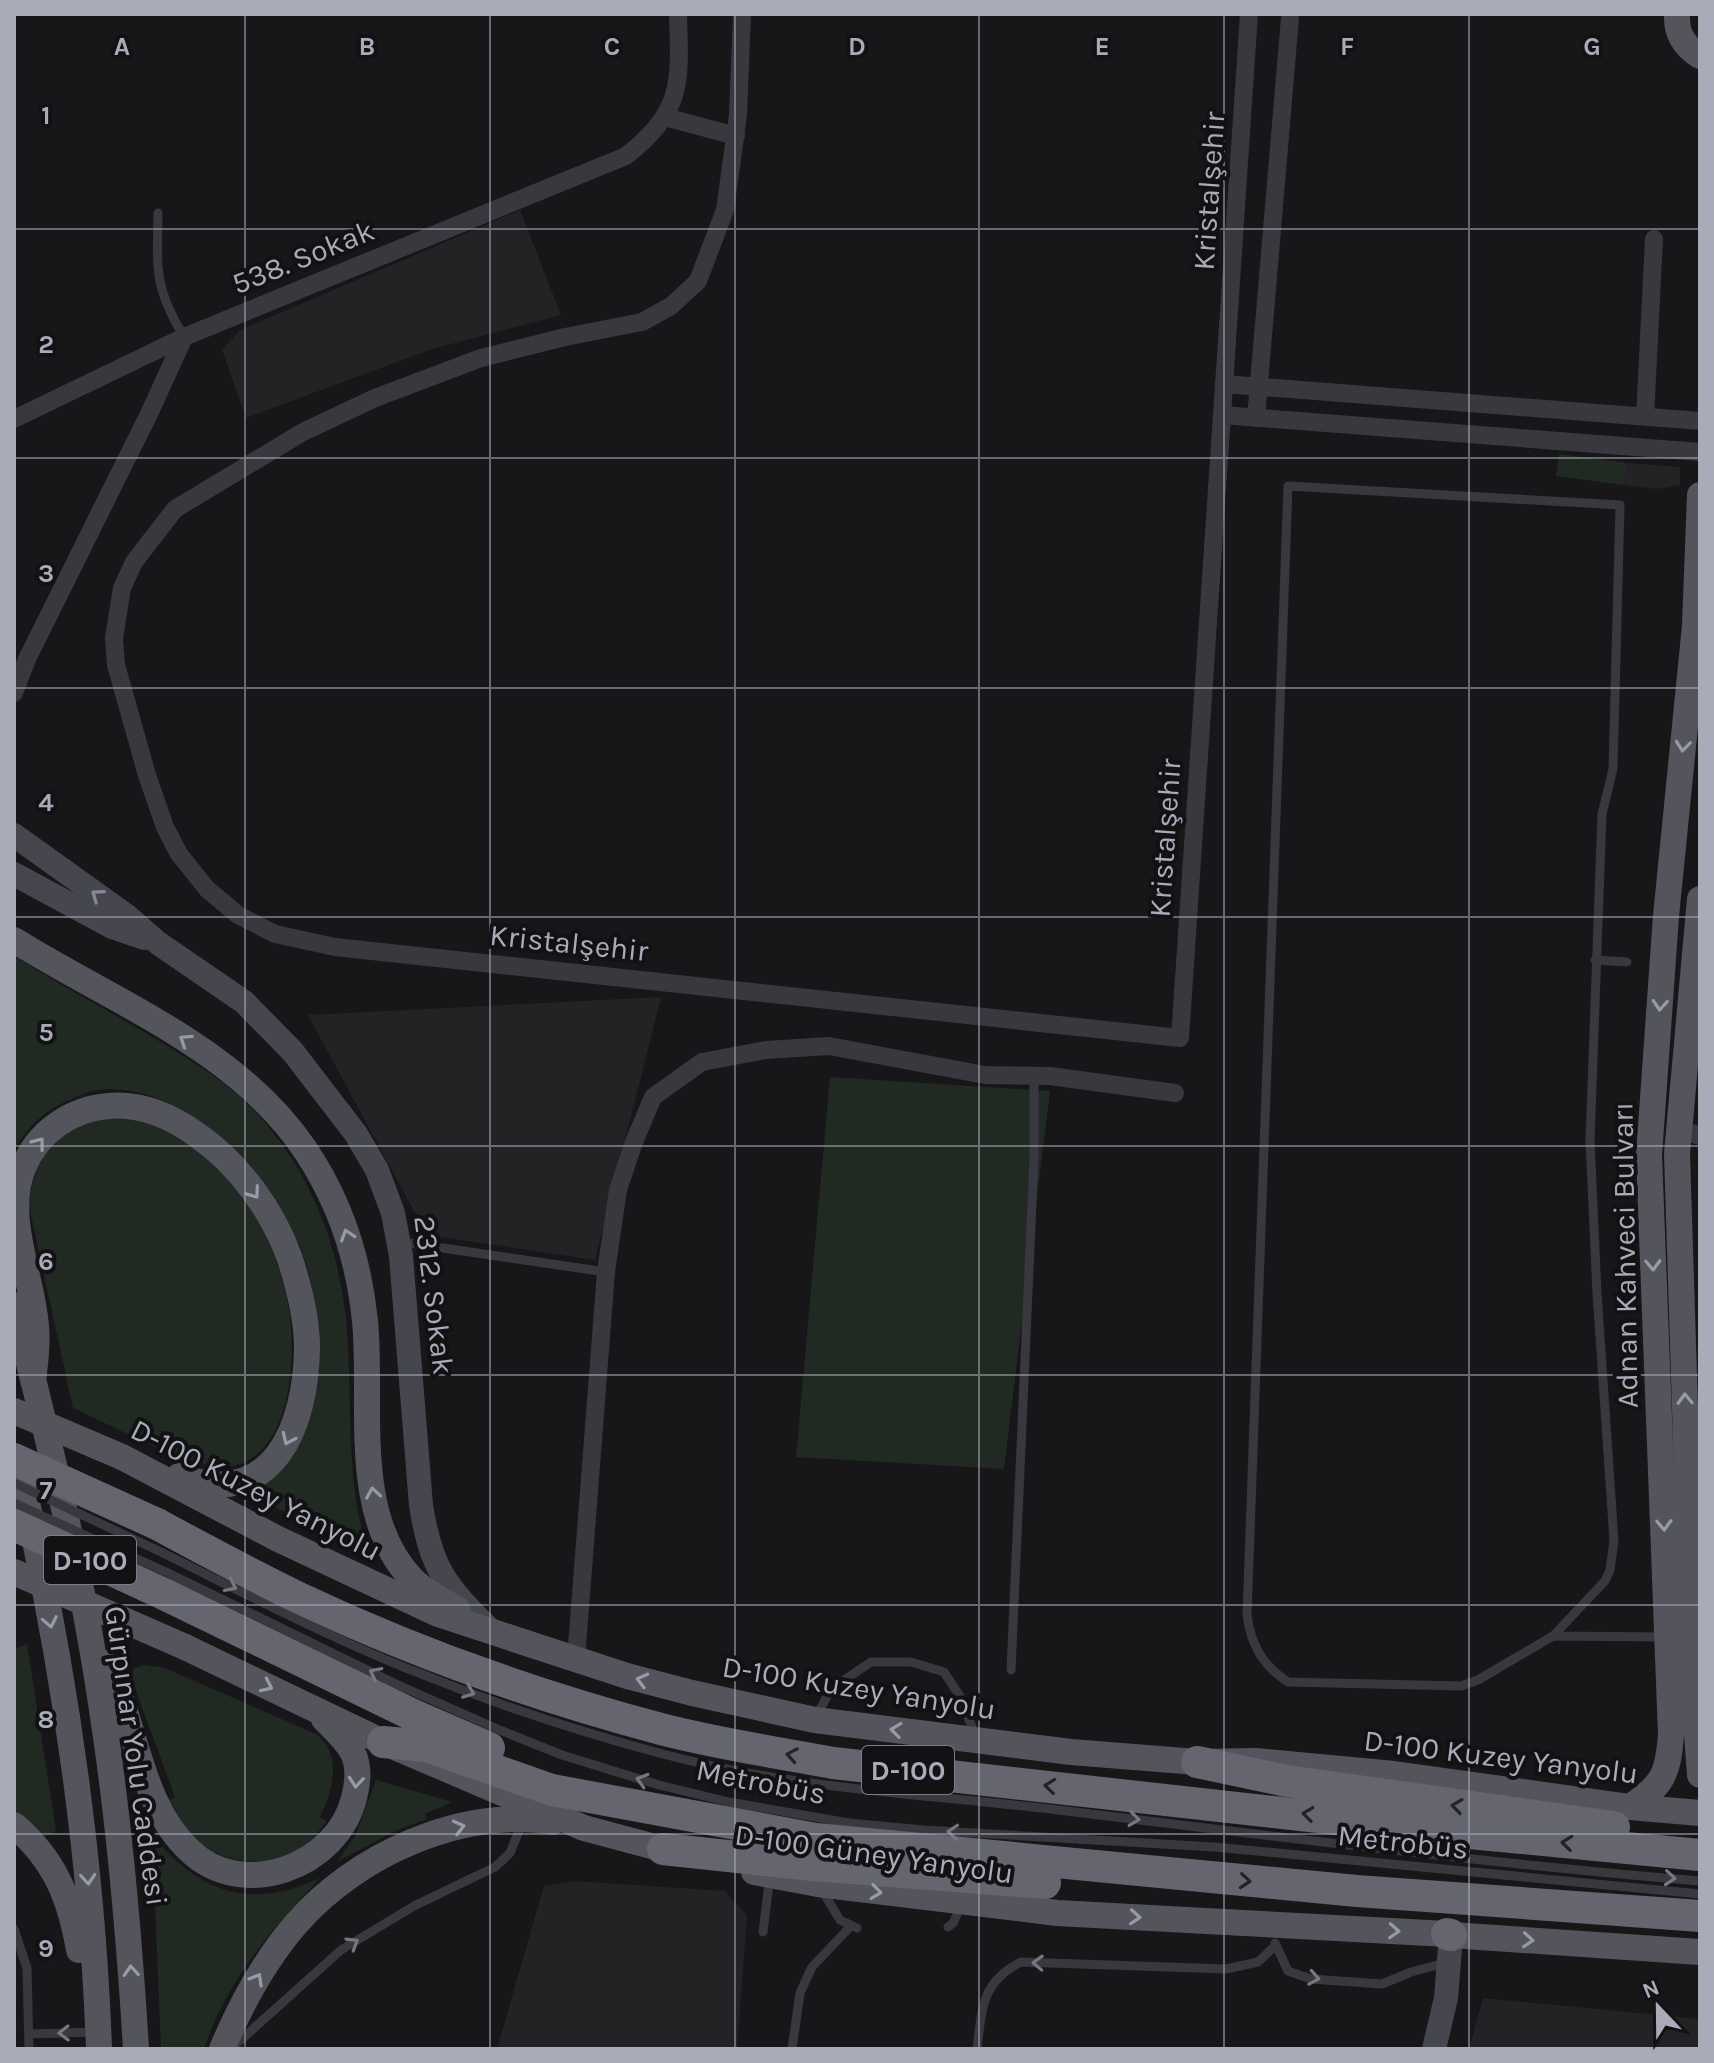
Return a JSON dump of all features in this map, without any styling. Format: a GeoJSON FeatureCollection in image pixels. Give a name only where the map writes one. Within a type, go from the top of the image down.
{"type":"FeatureCollection","features":[{"type":"Feature","properties":{"kind":"highway","name":"D-100"},"geometry":{"type":"LineString","coordinates":[[14,1459],[159,1538],[382,1635],[546,1695],[739,1748],[833,1763],[1417,1828],[1700,1855]]}},
{"type":"Feature","properties":{"kind":"highway","name":"D-100"},"geometry":{"type":"LineString","coordinates":[[14,1525],[166,1584],[463,1737],[666,1811],[816,1839],[1167,1874],[1700,1916]]}},
{"type":"Feature","properties":{"kind":"highway"},"geometry":{"type":"LineString","coordinates":[[383,1742],[426,1746],[552,1790],[666,1811]]}},
{"type":"Feature","properties":{"kind":"highway"},"geometry":{"type":"LineString","coordinates":[[1197,1762],[1302,1784],[1617,1827],[1700,1842]]}},
{"type":"Feature","properties":{"kind":"highway"},"geometry":{"type":"LineString","coordinates":[[663,1849],[827,1867],[1065,1885],[1118,1884],[1167,1874]]}},
{"type":"Feature","properties":{"kind":"main road"},"geometry":{"type":"LineString","coordinates":[[1677,14],[1680,36],[1688,48],[1700,56]]}},
{"type":"Feature","properties":{"kind":"main road","name":"Adnan Kahveci Bulvarı"},"geometry":{"type":"LineString","coordinates":[[1630,1807],[1656,1788],[1664,1778],[1671,1735],[1649,1185],[1666,916],[1698,585],[1700,495]]}},
{"type":"Feature","properties":{"kind":"main road","name":"Adnan Kahveci Bulvarı"},"geometry":{"type":"LineString","coordinates":[[1700,899],[1689,1132],[1693,1663],[1700,1775]]}},
{"type":"Feature","properties":{"kind":"main road"},"geometry":{"type":"LineString","coordinates":[[14,940],[173,1032],[230,1069],[276,1111],[306,1150],[330,1190],[348,1235],[357,1269],[365,1321],[371,1479],[381,1529],[396,1558],[413,1580],[490,1630]]}},
{"type":"Feature","properties":{"kind":"main road"},"geometry":{"type":"LineString","coordinates":[[33,1381],[37,1328],[18,1231],[18,1206],[23,1167],[34,1148],[52,1127],[76,1113],[103,1106],[131,1105],[182,1124],[210,1143],[236,1168],[278,1232],[298,1285],[307,1345],[305,1376],[297,1418],[283,1450],[269,1468],[245,1481],[222,1486],[197,1483],[122,1457]]}},
{"type":"Feature","properties":{"kind":"main road"},"geometry":{"type":"LineString","coordinates":[[1651,1124],[1689,1132]]}},
{"type":"Feature","properties":{"kind":"main road","name":"Gürpınar Yolu Caddesi"},"geometry":{"type":"LineString","coordinates":[[14,1305],[70,1539],[101,1701],[122,1864],[136,2049]]}},
{"type":"Feature","properties":{"kind":"main road","name":"D-100 Kuzey Yanyolu"},"geometry":{"type":"LineString","coordinates":[[14,1411],[122,1457],[361,1580],[438,1614],[692,1693],[815,1720],[977,1741],[1197,1762],[1256,1761],[1394,1774],[1630,1807],[1700,1813]]}},
{"type":"Feature","properties":{"kind":"main road"},"geometry":{"type":"LineString","coordinates":[[14,1447],[20,1566],[14,1588]]}},
{"type":"Feature","properties":{"kind":"main road","name":"Gürpınar Yolu Caddesi"},"geometry":{"type":"LineString","coordinates":[[17,1492],[57,1654],[82,1814],[99,2041]]}},
{"type":"Feature","properties":{"kind":"main road","name":"D-100 Güney Yanyolu"},"geometry":{"type":"LineString","coordinates":[[14,1572],[185,1647],[383,1742],[584,1828],[770,1875],[962,1903],[1272,1935],[1700,1952]]}},
{"type":"Feature","properties":{"kind":"main road"},"geometry":{"type":"LineString","coordinates":[[89,1636],[110,1673],[155,1800],[172,1830],[190,1851],[212,1866],[237,1874],[262,1874],[295,1867],[316,1856],[336,1836],[351,1810],[357,1784],[357,1765],[352,1752],[319,1715],[298,1701]]}},
{"type":"Feature","properties":{"kind":"main road"},"geometry":{"type":"LineString","coordinates":[[222,2049],[242,2005],[266,1964],[298,1922],[336,1885],[406,1845],[433,1835],[496,1820],[523,1819],[584,1828]]}},
{"type":"Feature","properties":{"kind":"main road"},"geometry":{"type":"LineString","coordinates":[[14,1825],[33,1841],[53,1867],[67,1898],[99,2041]]}},
{"type":"Feature","properties":{"kind":"street","name":"538. Sokak"},"geometry":{"type":"LineString","coordinates":[[14,419],[184,337],[626,156],[646,140],[665,117],[680,78],[678,14]]}},
{"type":"Feature","properties":{"kind":"street","name":"Kristalşehir"},"geometry":{"type":"LineString","coordinates":[[742,14],[736,136],[725,210],[698,281],[671,306],[642,322],[481,358],[375,398],[303,432],[175,509],[134,562],[122,588],[114,638],[116,665],[129,714],[165,827],[179,854],[207,889],[238,915],[275,934],[335,947],[1180,1038],[1249,14]]}},
{"type":"Feature","properties":{"kind":"street"},"geometry":{"type":"LineString","coordinates":[[1256,418],[1290,18]]}},
{"type":"Feature","properties":{"kind":"street"},"geometry":{"type":"LineString","coordinates":[[665,117],[736,136]]}},
{"type":"Feature","properties":{"kind":"street"},"geometry":{"type":"LineString","coordinates":[[1633,447],[1640,417],[1654,239]]}},
{"type":"Feature","properties":{"kind":"street"},"geometry":{"type":"LineString","coordinates":[[14,693],[20,664],[149,414],[184,337]]}},
{"type":"Feature","properties":{"kind":"street"},"geometry":{"type":"LineString","coordinates":[[1224,384],[1700,421]]}},
{"type":"Feature","properties":{"kind":"street"},"geometry":{"type":"LineString","coordinates":[[1388,428],[1391,397]]}},
{"type":"Feature","properties":{"kind":"street"},"geometry":{"type":"LineString","coordinates":[[1508,437],[1509,406]]}},
{"type":"Feature","properties":{"kind":"street"},"geometry":{"type":"LineString","coordinates":[[1222,415],[1700,452]]}},
{"type":"Feature","properties":{"kind":"street","name":"2312. Sokak"},"geometry":{"type":"LineString","coordinates":[[14,835],[127,916],[158,943],[244,1002],[293,1052],[356,1134],[377,1170],[393,1213],[399,1241],[426,1537],[434,1564],[459,1599],[490,1630]]}},
{"type":"Feature","properties":{"kind":"street","name":"2312. Sokak"},"geometry":{"type":"LineString","coordinates":[[14,874],[112,927],[158,943]]}},
{"type":"Feature","properties":{"kind":"street"},"geometry":{"type":"LineString","coordinates":[[576,1659],[606,1272],[618,1190],[653,1097],[702,1062],[766,1050],[829,1046],[985,1075],[1034,1075],[1175,1093]]}},
{"type":"Feature","properties":{"kind":"street"},"geometry":{"type":"LineString","coordinates":[[1423,2049],[1448,1944]]}},
{"type":"Feature","properties":{"kind":"street"},"geometry":{"type":"LineString","coordinates":[[1434,2049],[1446,1998],[1448,1944]]}},
{"type":"Feature","properties":{"kind":"lane"},"geometry":{"type":"LineString","coordinates":[[158,213],[159,285],[169,312],[184,337]]}},
{"type":"Feature","properties":{"kind":"lane"},"geometry":{"type":"LineString","coordinates":[[1288,486],[1620,505],[1613,769],[1602,814],[1595,960],[1590,1141],[1614,1541],[1610,1570],[1605,1581],[1553,1636],[1478,1680],[1461,1686],[1288,1682],[1261,1657],[1249,1630],[1247,1599],[1288,486]]}},
{"type":"Feature","properties":{"kind":"lane"},"geometry":{"type":"LineString","coordinates":[[1595,960],[1627,962]]}},
{"type":"Feature","properties":{"kind":"lane"},"geometry":{"type":"LineString","coordinates":[[1011,1670],[1034,1158],[1034,1075]]}},
{"type":"Feature","properties":{"kind":"lane"},"geometry":{"type":"LineString","coordinates":[[399,1241],[606,1272]]}},
{"type":"Feature","properties":{"kind":"lane","name":"Metrobüs"},"geometry":{"type":"LineString","coordinates":[[17,1492],[159,1538],[295,1619],[404,1667],[570,1727],[732,1771],[852,1789],[1016,1805],[1377,1850],[1700,1881]]}},
{"type":"Feature","properties":{"kind":"lane","name":"Metrobüs"},"geometry":{"type":"LineString","coordinates":[[17,1492],[166,1584],[526,1741],[659,1785],[729,1802],[894,1827],[1215,1847],[1700,1894]]}},
{"type":"Feature","properties":{"kind":"lane"},"geometry":{"type":"LineString","coordinates":[[1553,1636],[1669,1637]]}},
{"type":"Feature","properties":{"kind":"lane"},"geometry":{"type":"LineString","coordinates":[[815,1720],[831,1689],[871,1662],[911,1662],[944,1672],[959,1695],[977,1741]]}},
{"type":"Feature","properties":{"kind":"lane"},"geometry":{"type":"LineString","coordinates":[[231,2049],[341,1950],[414,1906],[495,1867],[510,1853],[523,1819]]}},
{"type":"Feature","properties":{"kind":"lane"},"geometry":{"type":"LineString","coordinates":[[763,1932],[770,1875]]}},
{"type":"Feature","properties":{"kind":"lane"},"geometry":{"type":"LineString","coordinates":[[792,2049],[800,1993],[812,1967],[853,1927],[833,1912],[818,1884]]}},
{"type":"Feature","properties":{"kind":"lane"},"geometry":{"type":"LineString","coordinates":[[948,1927],[962,1903]]}},
{"type":"Feature","properties":{"kind":"lane"},"geometry":{"type":"LineString","coordinates":[[14,1929],[27,1968],[29,2049]]}},
{"type":"Feature","properties":{"kind":"lane"},"geometry":{"type":"LineString","coordinates":[[1272,1935],[1288,1971],[1311,1979],[1382,1984],[1411,1972],[1448,1944]]}},
{"type":"Feature","properties":{"kind":"lane"},"geometry":{"type":"LineString","coordinates":[[977,2049],[987,1993],[1003,1971],[1021,1962],[1226,1969],[1258,1962],[1272,1935]]}},
{"type":"Feature","properties":{"kind":"lane"},"geometry":{"type":"LineString","coordinates":[[29,2034],[99,2041]]}},
{"type":"Feature","properties":{"kind":"shaded area"},"geometry":{"type":"Polygon","coordinates":[[[520,210],[561,315],[432,349],[246,418],[222,350],[240,330],[520,210]]]}},
{"type":"Feature","properties":{"kind":"shaded area"},"geometry":{"type":"Polygon","coordinates":[[[1559,454],[1627,463],[1624,485],[1556,476],[1559,454]]]}},
{"type":"Feature","properties":{"kind":"shaded area"},"geometry":{"type":"Polygon","coordinates":[[[1627,463],[1680,467],[1680,485],[1657,489],[1624,485],[1627,463]]]}},
{"type":"Feature","properties":{"kind":"shaded area"},"geometry":{"type":"Polygon","coordinates":[[[14,956],[211,1074],[262,1119],[301,1174],[329,1237],[344,1303],[351,1450],[364,1538],[357,1549],[273,1506],[259,1502],[258,1490],[279,1472],[288,1459],[311,1311],[312,1291],[304,1257],[287,1220],[264,1184],[235,1151],[202,1123],[166,1102],[130,1091],[90,1092],[61,1104],[30,1127],[14,1152],[14,956]]]}},
{"type":"Feature","properties":{"kind":"shaded area"},"geometry":{"type":"Polygon","coordinates":[[[661,997],[595,1260],[427,1235],[308,1015],[661,997]]]}},
{"type":"Feature","properties":{"kind":"shaded area"},"geometry":{"type":"Polygon","coordinates":[[[830,1077],[1050,1091],[1004,1469],[796,1457],[830,1077]]]}},
{"type":"Feature","properties":{"kind":"shaded area"},"geometry":{"type":"Polygon","coordinates":[[[140,1117],[190,1145],[231,1182],[260,1222],[278,1265],[287,1298],[292,1345],[291,1372],[278,1424],[266,1445],[248,1460],[225,1467],[210,1466],[171,1453],[73,1408],[29,1206],[31,1193],[44,1156],[60,1135],[71,1127],[96,1118],[140,1117]]]}},
{"type":"Feature","properties":{"kind":"shaded area"},"geometry":{"type":"Polygon","coordinates":[[[27,1644],[56,1831],[42,1838],[14,1816],[14,1649],[27,1644]]]}},
{"type":"Feature","properties":{"kind":"shaded area"},"geometry":{"type":"Polygon","coordinates":[[[145,1665],[165,1668],[316,1734],[324,1742],[333,1762],[332,1784],[320,1817],[327,1821],[305,1846],[274,1860],[236,1860],[212,1851],[192,1835],[170,1800],[175,1797],[130,1675],[135,1668],[145,1665]]]}},
{"type":"Feature","properties":{"kind":"shaded area"},"geometry":{"type":"Polygon","coordinates":[[[376,1780],[452,1802],[425,1814],[427,1819],[397,1830],[337,1862],[355,1836],[376,1780]]]}},
{"type":"Feature","properties":{"kind":"shaded area"},"geometry":{"type":"Polygon","coordinates":[[[152,1836],[194,1875],[226,1890],[263,1894],[288,1890],[320,1878],[252,1957],[225,2000],[204,2049],[161,2049],[152,1836]]]}},
{"type":"Feature","properties":{"kind":"shaded area"},"geometry":{"type":"Polygon","coordinates":[[[574,1881],[725,1891],[747,1915],[737,2049],[497,2049],[544,1886],[574,1881]]]}},
{"type":"Feature","properties":{"kind":"shaded area"},"geometry":{"type":"Polygon","coordinates":[[[1483,1998],[1700,2019],[1700,2049],[1469,2049],[1483,1998]]]}}]}
